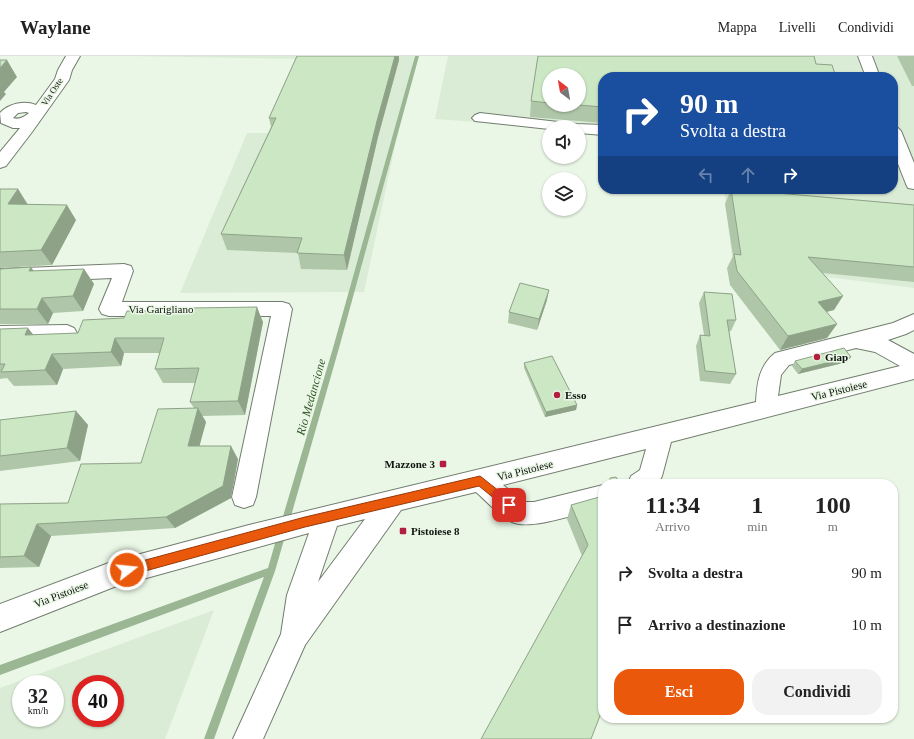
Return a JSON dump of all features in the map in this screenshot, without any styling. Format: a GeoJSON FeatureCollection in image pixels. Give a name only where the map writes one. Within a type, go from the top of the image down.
{"type":"FeatureCollection","features":[{"type":"Feature","properties":{"kind":"street","name":"Via Oste"},"geometry":{"type":"LineString","coordinates":[[0,163],[11,146],[28,128],[62,80],[65,70],[73,56]]}},
{"type":"Feature","properties":{"kind":"street"},"geometry":{"type":"LineString","coordinates":[[865,56],[871,72]]}},
{"type":"Feature","properties":{"kind":"street","name":"Via Oste"},"geometry":{"type":"LineString","coordinates":[[3,117],[40,97],[51,82],[65,70]]}},
{"type":"Feature","properties":{"kind":"street"},"geometry":{"type":"LineString","coordinates":[[3,117],[8,122],[16,124],[26,122],[36,115],[36,109],[19,108]]}},
{"type":"Feature","properties":{"kind":"street"},"geometry":{"type":"LineString","coordinates":[[480,118],[542,124]]}},
{"type":"Feature","properties":{"kind":"street"},"geometry":{"type":"LineString","coordinates":[[586,129],[598,130]]}},
{"type":"Feature","properties":{"kind":"street"},"geometry":{"type":"LineString","coordinates":[[898,159],[914,184]]}},
{"type":"Feature","properties":{"kind":"street","name":"Via Garigliano"},"geometry":{"type":"LineString","coordinates":[[0,276],[124,272],[109,309],[282,309],[244,497]]}},
{"type":"Feature","properties":{"kind":"street"},"geometry":{"type":"LineString","coordinates":[[767,409],[769,378],[775,364],[782,359],[900,329],[914,321]]}},
{"type":"Feature","properties":{"kind":"street"},"geometry":{"type":"LineString","coordinates":[[0,334],[67,333]]}},
{"type":"Feature","properties":{"kind":"street"},"geometry":{"type":"LineString","coordinates":[[854,341],[868,341],[880,345],[914,364]]}},
{"type":"Feature","properties":{"kind":"street","name":"Via Pistoiese"},"geometry":{"type":"LineString","coordinates":[[0,618],[114,574],[249,537],[662,436],[914,371]]}},
{"type":"Feature","properties":{"kind":"street"},"geometry":{"type":"LineString","coordinates":[[646,479],[650,476],[662,436]]}},
{"type":"Feature","properties":{"kind":"street"},"geometry":{"type":"LineString","coordinates":[[480,481],[519,513],[534,513],[598,497]]}},
{"type":"Feature","properties":{"kind":"street"},"geometry":{"type":"LineString","coordinates":[[248,739],[295,635],[394,501]]}},
{"type":"Feature","properties":{"kind":"street"},"geometry":{"type":"LineString","coordinates":[[295,635],[300,595],[316,520]]}},
{"type":"Feature","properties":{"kind":"shaded area"},"geometry":{"type":"Polygon","coordinates":[[[131,56],[414,56],[364,292],[180,293],[247,133],[269,133],[301,59],[131,56]]]}},
{"type":"Feature","properties":{"kind":"shaded area"},"geometry":{"type":"Polygon","coordinates":[[[448,56],[914,56],[914,288],[733,265],[725,194],[898,194],[898,72],[598,72],[598,130],[586,128],[586,120],[542,120],[542,127],[435,119],[448,56]]]}},
{"type":"Feature","properties":{"kind":"shaded area"},"geometry":{"type":"Polygon","coordinates":[[[214,610],[165,739],[0,739],[0,688],[12,684],[12,727],[64,727],[64,675],[36,675],[214,610]]]}},
{"type":"Feature","properties":{"kind":"building"},"geometry":{"type":"Polygon","coordinates":[[[297,56],[395,56],[377,121],[344,255],[297,253],[302,238],[221,234],[276,118],[269,118],[297,56]]]}},
{"type":"Feature","properties":{"kind":"building"},"geometry":{"type":"Polygon","coordinates":[[[538,56],[814,56],[816,64],[832,65],[834,72],[598,72],[598,107],[586,106],[586,68],[542,68],[542,102],[531,101],[538,56]]]}},
{"type":"Feature","properties":{"kind":"building"},"geometry":{"type":"Polygon","coordinates":[[[0,60],[7,60],[0,68],[0,60]]]}},
{"type":"Feature","properties":{"kind":"building"},"geometry":{"type":"Polygon","coordinates":[[[0,189],[18,189],[8,204],[67,205],[41,250],[0,252],[0,189]]]}},
{"type":"Feature","properties":{"kind":"building"},"geometry":{"type":"Polygon","coordinates":[[[732,194],[788,194],[914,205],[914,267],[808,257],[843,296],[818,302],[837,324],[788,336],[737,271],[734,254],[741,255],[732,194]]]}},
{"type":"Feature","properties":{"kind":"building"},"geometry":{"type":"Polygon","coordinates":[[[31,267],[29,271],[84,269],[73,296],[42,298],[37,309],[0,309],[0,269],[31,267]]]}},
{"type":"Feature","properties":{"kind":"building"},"geometry":{"type":"Polygon","coordinates":[[[520,283],[549,290],[539,319],[509,312],[520,283]]]}},
{"type":"Feature","properties":{"kind":"building"},"geometry":{"type":"Polygon","coordinates":[[[704,292],[732,294],[736,320],[727,320],[736,374],[705,371],[700,335],[710,336],[704,292]]]}},
{"type":"Feature","properties":{"kind":"building"},"geometry":{"type":"Polygon","coordinates":[[[257,307],[238,401],[190,402],[199,368],[155,369],[164,338],[115,338],[111,352],[52,354],[45,370],[1,372],[5,364],[0,364],[0,329],[28,328],[25,335],[78,333],[83,320],[124,318],[127,311],[190,311],[191,308],[257,307]]]}},
{"type":"Feature","properties":{"kind":"building"},"geometry":{"type":"Polygon","coordinates":[[[844,348],[851,357],[802,369],[795,361],[844,348]]]}},
{"type":"Feature","properties":{"kind":"building"},"geometry":{"type":"Polygon","coordinates":[[[552,356],[577,405],[546,412],[524,363],[552,356]]]}},
{"type":"Feature","properties":{"kind":"building"},"geometry":{"type":"Polygon","coordinates":[[[198,408],[188,446],[231,446],[223,486],[166,517],[37,524],[24,556],[0,557],[0,504],[68,503],[81,464],[141,463],[158,409],[198,408]]]}},
{"type":"Feature","properties":{"kind":"building"},"geometry":{"type":"Polygon","coordinates":[[[76,411],[67,448],[0,456],[0,420],[76,411]]]}},
{"type":"Feature","properties":{"kind":"building"},"geometry":{"type":"Polygon","coordinates":[[[616,477],[617,479],[610,479],[616,477]]]}},
{"type":"Feature","properties":{"kind":"building"},"geometry":{"type":"Polygon","coordinates":[[[598,497],[598,721],[591,739],[481,739],[588,545],[571,505],[598,497]]]}},
{"type":"Feature","properties":{"kind":"waterway","name":"Rio Medancione"},"geometry":{"type":"LineString","coordinates":[[285,523],[336,348],[417,56]]}},
{"type":"Feature","properties":{"kind":"waterway","name":"Rio Medancione"},"geometry":{"type":"LineString","coordinates":[[271,571],[282,533]]}},
{"type":"Feature","properties":{"kind":"waterway"},"geometry":{"type":"LineString","coordinates":[[0,670],[271,571]]}},
{"type":"Feature","properties":{"kind":"waterway","name":"Rio Medancione"},"geometry":{"type":"LineString","coordinates":[[209,739],[271,571]]}},
{"type":"Feature","properties":{"kind":"place","name":"Giap"},"geometry":{"type":"Point","coordinates":[817,357]}},
{"type":"Feature","properties":{"kind":"place","name":"Esso"},"geometry":{"type":"Point","coordinates":[557,395]}},
{"type":"Feature","properties":{"kind":"place","name":"Mazzone 3"},"geometry":{"type":"Point","coordinates":[443,464]}},
{"type":"Feature","properties":{"kind":"place","name":"Pistoiese 8"},"geometry":{"type":"Point","coordinates":[403,531]}},
{"type":"Feature","properties":{"kind":"route"},"geometry":{"type":"LineString","coordinates":[[127,570],[305,522],[480,481],[509,505]]}}]}
